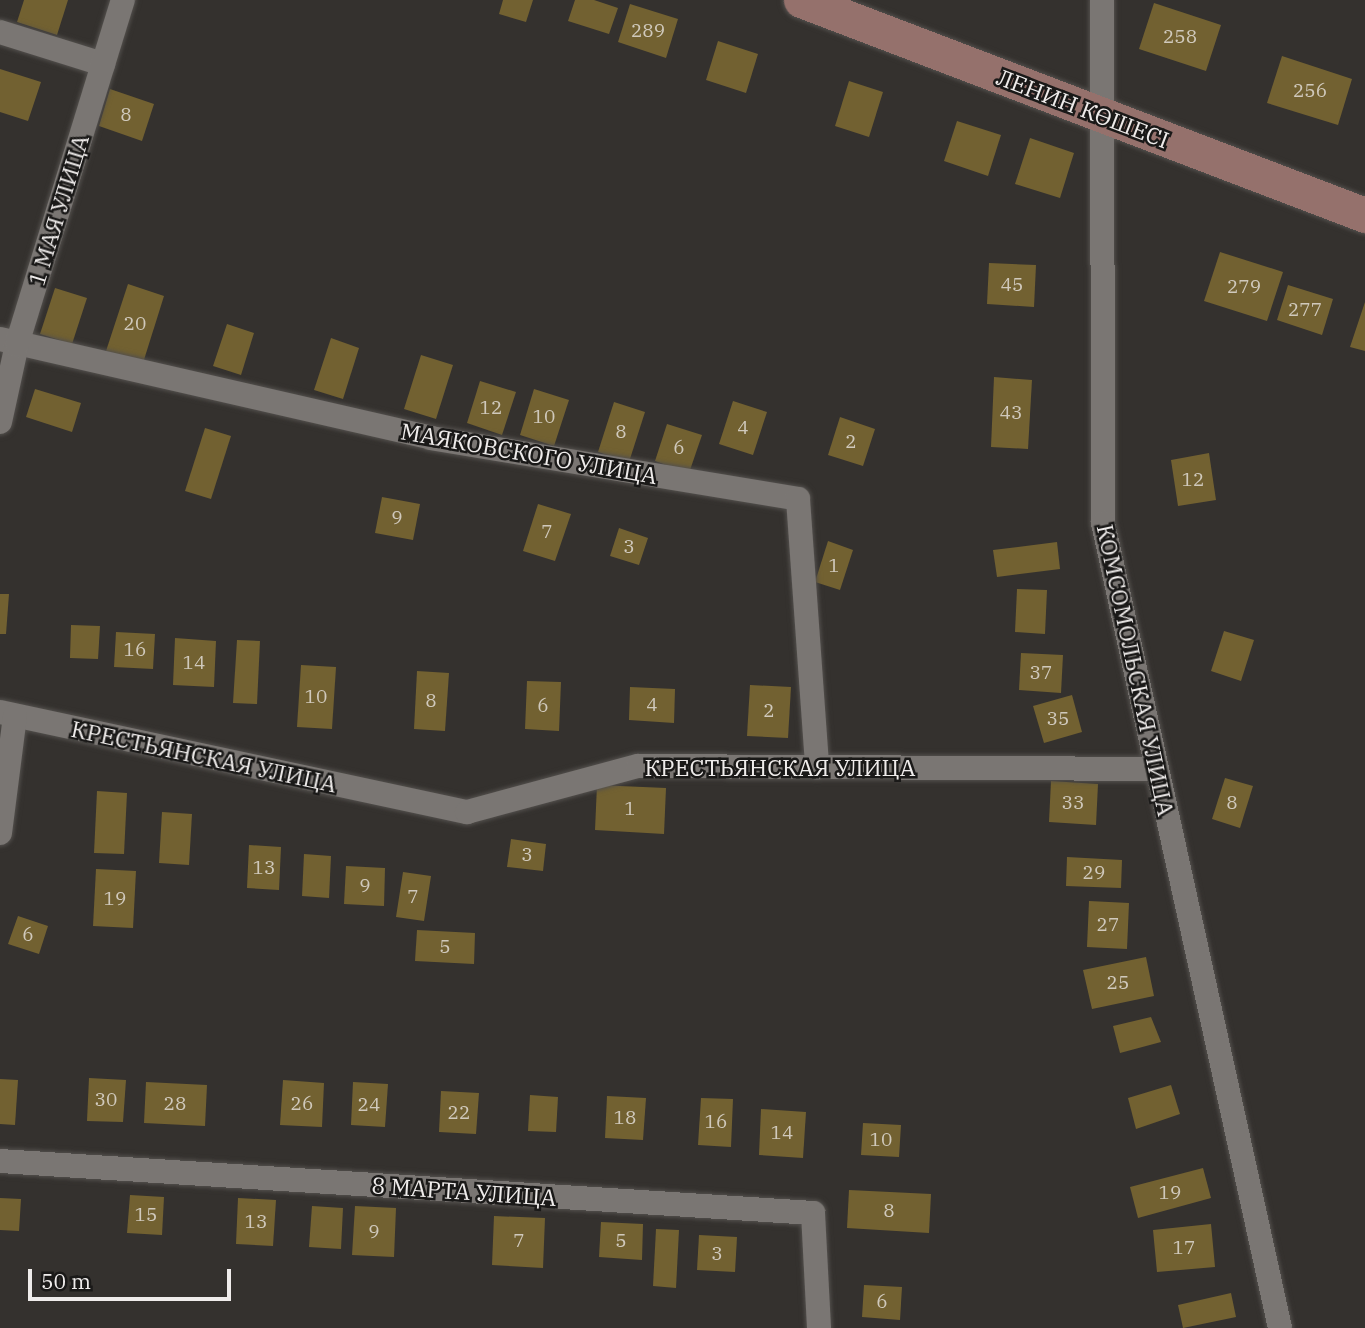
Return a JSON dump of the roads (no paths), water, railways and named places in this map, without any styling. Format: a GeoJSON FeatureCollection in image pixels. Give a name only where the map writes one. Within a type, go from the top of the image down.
{"type":"FeatureCollection","features":[{"type":"Feature","properties":{"kind":"street","name":"1 МАЯ УЛИЦА"},"geometry":{"type":"LineString","coordinates":[[0,422],[8,342],[103,64],[122,0]]}},
{"type":"Feature","properties":{"kind":"street","name":"ЛЕНИН КӨШЕСІ"},"geometry":{"type":"LineString","coordinates":[[802,0],[1365,215]]}},
{"type":"Feature","properties":{"kind":"street","name":"КОМСОМОЛЬСКАЯ УЛИЦА"},"geometry":{"type":"LineString","coordinates":[[1102,0],[1100,114],[1103,523],[1280,1328]]}},
{"type":"Feature","properties":{"kind":"street"},"geometry":{"type":"LineString","coordinates":[[0,32],[103,64]]}},
{"type":"Feature","properties":{"kind":"street","name":"МАЯКОВСКОГО УЛИЦА"},"geometry":{"type":"LineString","coordinates":[[8,342],[431,438],[798,499],[817,767]]}},
{"type":"Feature","properties":{"kind":"street"},"geometry":{"type":"LineString","coordinates":[[0,833],[8,714]]}},
{"type":"Feature","properties":{"kind":"street","name":"КРЕСТЬЯНСКАЯ УЛИЦА"},"geometry":{"type":"LineString","coordinates":[[8,714],[467,812],[638,766],[1157,769]]}},
{"type":"Feature","properties":{"kind":"street","name":"8 МАРТА УЛИЦА"},"geometry":{"type":"LineString","coordinates":[[0,1161],[813,1213],[819,1328]]}}]}
